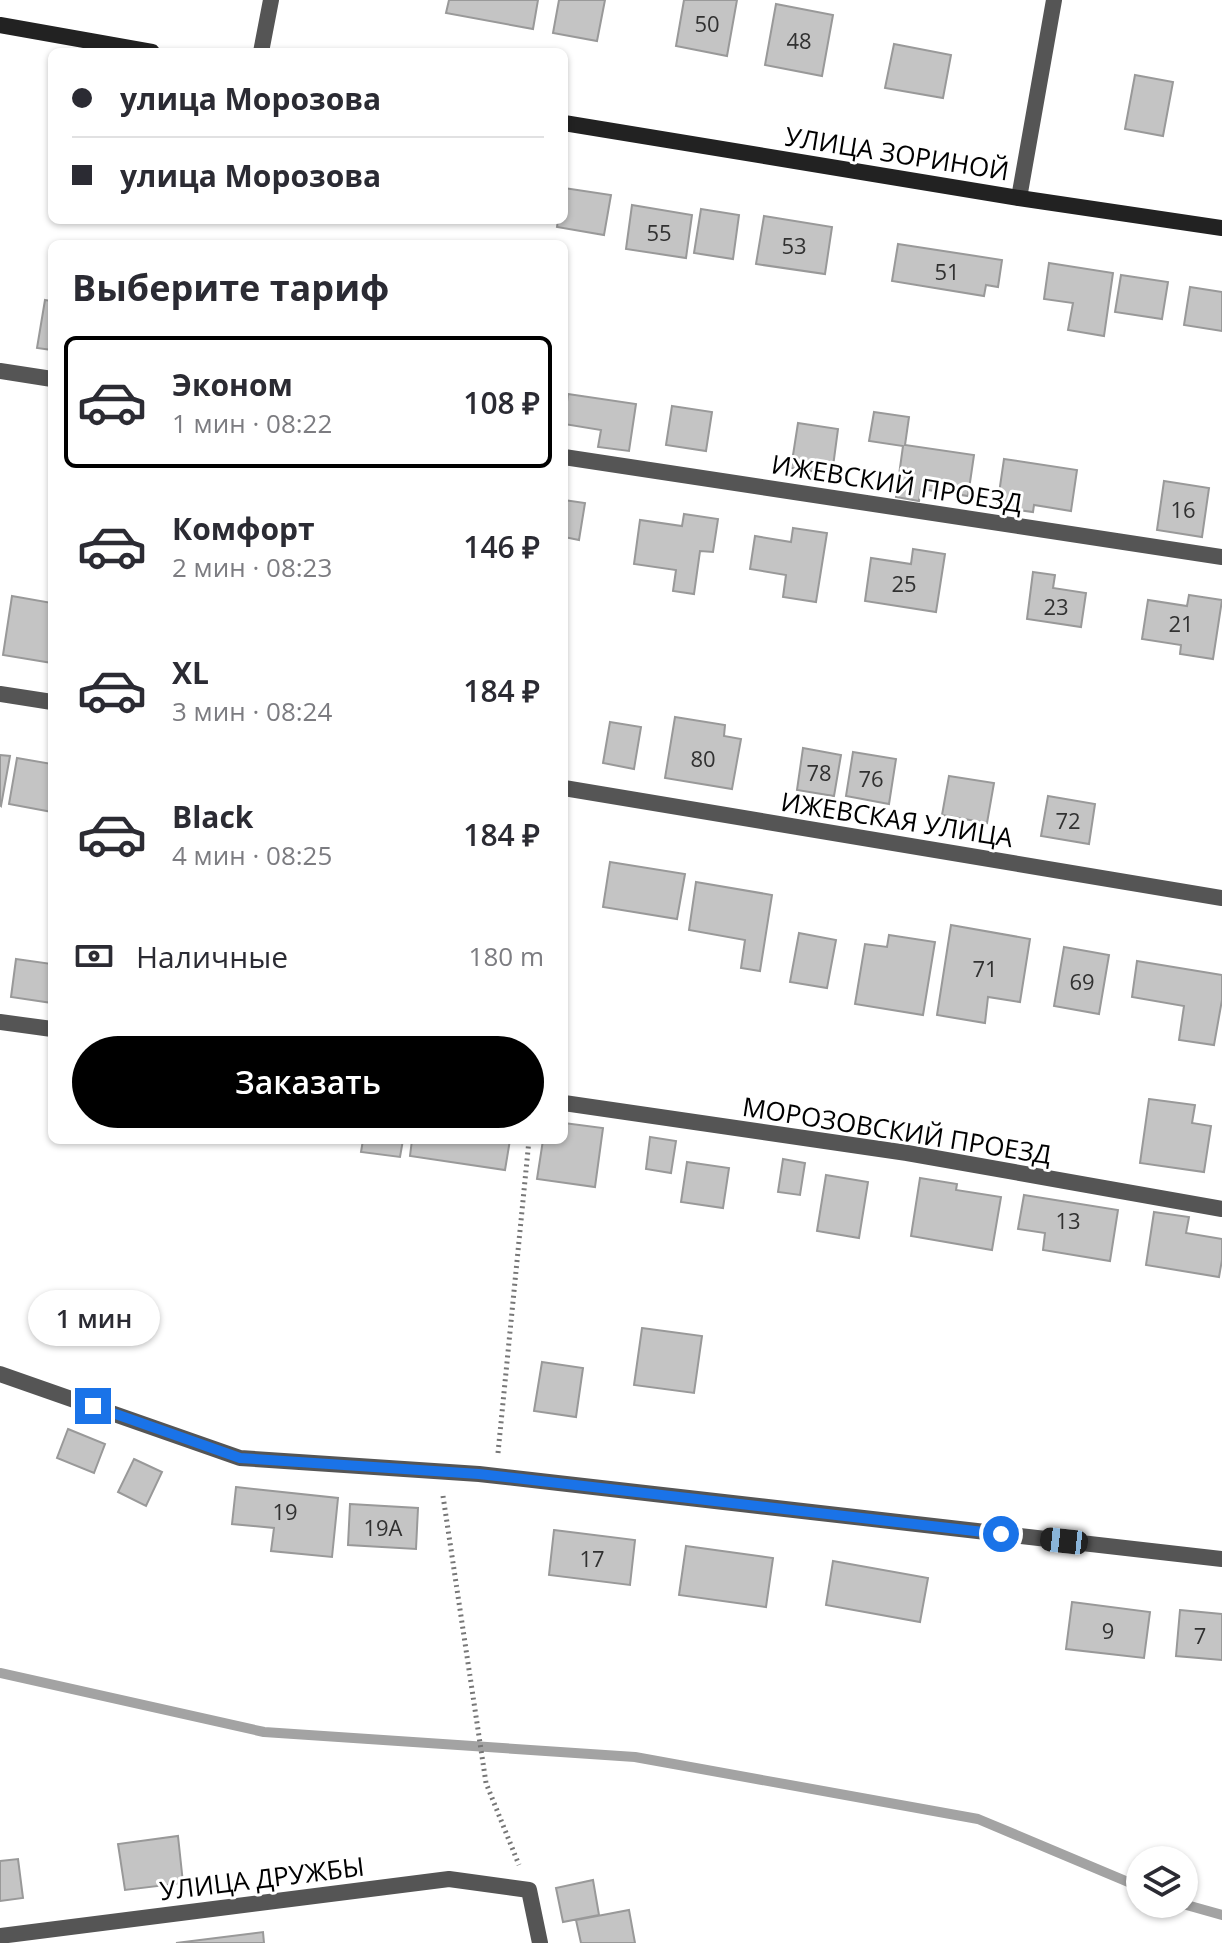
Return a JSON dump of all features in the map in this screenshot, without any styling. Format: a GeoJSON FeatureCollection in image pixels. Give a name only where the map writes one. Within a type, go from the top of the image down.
{"type":"FeatureCollection","features":[{"type":"Feature","properties":{"kind":"main road"},"geometry":{"type":"LineString","coordinates":[[0,25],[129,48]]}},
{"type":"Feature","properties":{"kind":"main road","name":"УЛИЦА ЗОРИНОЙ"},"geometry":{"type":"LineString","coordinates":[[568,124],[1222,228]]}},
{"type":"Feature","properties":{"kind":"street"},"geometry":{"type":"LineString","coordinates":[[262,48],[271,0]]}},
{"type":"Feature","properties":{"kind":"street"},"geometry":{"type":"LineString","coordinates":[[1019,198],[1054,0]]}},
{"type":"Feature","properties":{"kind":"street"},"geometry":{"type":"LineString","coordinates":[[0,371],[48,378]]}},
{"type":"Feature","properties":{"kind":"street","name":"ИЖЕВСКИЙ ПРОЕЗД"},"geometry":{"type":"LineString","coordinates":[[568,458],[1222,557]]}},
{"type":"Feature","properties":{"kind":"street"},"geometry":{"type":"LineString","coordinates":[[0,694],[48,701]]}},
{"type":"Feature","properties":{"kind":"street","name":"ИЖЕВСКАЯ УЛИЦА"},"geometry":{"type":"LineString","coordinates":[[568,789],[1222,898]]}},
{"type":"Feature","properties":{"kind":"street"},"geometry":{"type":"LineString","coordinates":[[0,1022],[48,1028]]}},
{"type":"Feature","properties":{"kind":"street","name":"МОРОЗОВСКИЙ ПРОЕЗД"},"geometry":{"type":"LineString","coordinates":[[568,1104],[907,1153],[1222,1209]]}},
{"type":"Feature","properties":{"kind":"street"},"geometry":{"type":"LineString","coordinates":[[0,1374],[240,1458],[496,1476],[1222,1559]]}},
{"type":"Feature","properties":{"kind":"street","name":"УЛИЦА ДРУЖБЫ"},"geometry":{"type":"LineString","coordinates":[[0,1936],[449,1879],[529,1890]]}},
{"type":"Feature","properties":{"kind":"street"},"geometry":{"type":"LineString","coordinates":[[529,1890],[540,1943]]}},
{"type":"Feature","properties":{"kind":"path"},"geometry":{"type":"LineString","coordinates":[[496,1476],[529,1144]]}},
{"type":"Feature","properties":{"kind":"path"},"geometry":{"type":"LineString","coordinates":[[439,1472],[486,1783],[529,1890]]}},
{"type":"Feature","properties":{"kind":"building"},"geometry":{"type":"Polygon","coordinates":[[[449,0],[538,0],[533,29],[446,13],[449,0]]]}},
{"type":"Feature","properties":{"kind":"building"},"geometry":{"type":"Polygon","coordinates":[[[559,0],[605,0],[597,41],[553,33],[559,0]]]}},
{"type":"Feature","properties":{"kind":"building"},"geometry":{"type":"Polygon","coordinates":[[[684,0],[737,0],[727,56],[676,46],[684,0]]]}},
{"type":"Feature","properties":{"kind":"building"},"geometry":{"type":"Polygon","coordinates":[[[776,4],[833,15],[822,76],[765,65],[776,4]]]}},
{"type":"Feature","properties":{"kind":"building"},"geometry":{"type":"Polygon","coordinates":[[[894,44],[951,55],[943,98],[885,88],[894,44]]]}},
{"type":"Feature","properties":{"kind":"building"},"geometry":{"type":"Polygon","coordinates":[[[1135,75],[1173,82],[1163,136],[1125,129],[1135,75]]]}},
{"type":"Feature","properties":{"kind":"building"},"geometry":{"type":"Polygon","coordinates":[[[568,189],[611,195],[604,235],[557,227],[557,224],[568,224],[568,189]]]}},
{"type":"Feature","properties":{"kind":"building"},"geometry":{"type":"Polygon","coordinates":[[[632,205],[692,215],[686,258],[626,249],[632,205]]]}},
{"type":"Feature","properties":{"kind":"building"},"geometry":{"type":"Polygon","coordinates":[[[701,209],[739,215],[733,259],[694,253],[701,209]]]}},
{"type":"Feature","properties":{"kind":"building"},"geometry":{"type":"Polygon","coordinates":[[[764,216],[832,227],[825,274],[756,264],[764,216]]]}},
{"type":"Feature","properties":{"kind":"building"},"geometry":{"type":"Polygon","coordinates":[[[898,244],[1002,260],[998,287],[986,285],[984,296],[892,281],[898,244]]]}},
{"type":"Feature","properties":{"kind":"building"},"geometry":{"type":"Polygon","coordinates":[[[1049,263],[1113,273],[1104,336],[1068,330],[1073,303],[1044,299],[1049,263]]]}},
{"type":"Feature","properties":{"kind":"building"},"geometry":{"type":"Polygon","coordinates":[[[1121,275],[1168,282],[1162,319],[1115,312],[1121,275]]]}},
{"type":"Feature","properties":{"kind":"building"},"geometry":{"type":"Polygon","coordinates":[[[1190,287],[1222,292],[1222,331],[1184,325],[1190,287]]]}},
{"type":"Feature","properties":{"kind":"building"},"geometry":{"type":"Polygon","coordinates":[[[45,300],[48,300],[48,349],[37,348],[45,300]]]}},
{"type":"Feature","properties":{"kind":"building"},"geometry":{"type":"Polygon","coordinates":[[[568,394],[636,404],[629,451],[598,447],[601,430],[568,425],[568,394]]]}},
{"type":"Feature","properties":{"kind":"building"},"geometry":{"type":"Polygon","coordinates":[[[672,406],[712,412],[706,451],[666,445],[672,406]]]}},
{"type":"Feature","properties":{"kind":"building"},"geometry":{"type":"Polygon","coordinates":[[[874,412],[909,417],[905,445],[974,455],[968,496],[921,489],[919,501],[896,497],[903,446],[869,441],[874,412]]]}},
{"type":"Feature","properties":{"kind":"building"},"geometry":{"type":"Polygon","coordinates":[[[798,423],[838,429],[832,474],[791,468],[798,423]]]}},
{"type":"Feature","properties":{"kind":"building"},"geometry":{"type":"Polygon","coordinates":[[[1004,459],[1077,470],[1071,511],[1034,505],[1033,512],[997,507],[1004,459]]]}},
{"type":"Feature","properties":{"kind":"building"},"geometry":{"type":"Polygon","coordinates":[[[1164,481],[1209,488],[1202,537],[1157,530],[1164,481]]]}},
{"type":"Feature","properties":{"kind":"building"},"geometry":{"type":"Polygon","coordinates":[[[568,501],[585,503],[579,540],[568,538],[568,501]]]}},
{"type":"Feature","properties":{"kind":"building"},"geometry":{"type":"Polygon","coordinates":[[[684,514],[718,519],[713,552],[700,551],[694,594],[673,591],[676,570],[634,564],[640,520],[682,526],[684,514]]]}},
{"type":"Feature","properties":{"kind":"building"},"geometry":{"type":"Polygon","coordinates":[[[793,528],[827,533],[816,602],[783,597],[786,575],[750,569],[755,536],[791,542],[793,528]]]}},
{"type":"Feature","properties":{"kind":"building"},"geometry":{"type":"Polygon","coordinates":[[[913,549],[945,554],[936,612],[865,601],[871,558],[911,564],[913,549]]]}},
{"type":"Feature","properties":{"kind":"building"},"geometry":{"type":"Polygon","coordinates":[[[1033,572],[1055,575],[1053,588],[1086,593],[1081,627],[1027,619],[1033,572]]]}},
{"type":"Feature","properties":{"kind":"building"},"geometry":{"type":"Polygon","coordinates":[[[1189,595],[1222,600],[1213,659],[1180,654],[1181,645],[1142,639],[1148,600],[1187,606],[1189,595]]]}},
{"type":"Feature","properties":{"kind":"building"},"geometry":{"type":"Polygon","coordinates":[[[12,596],[48,602],[48,662],[3,655],[12,596]]]}},
{"type":"Feature","properties":{"kind":"building"},"geometry":{"type":"Polygon","coordinates":[[[675,717],[725,725],[724,736],[741,739],[732,789],[665,778],[675,717]]]}},
{"type":"Feature","properties":{"kind":"building"},"geometry":{"type":"Polygon","coordinates":[[[610,722],[641,727],[634,769],[603,763],[610,722]]]}},
{"type":"Feature","properties":{"kind":"building"},"geometry":{"type":"Polygon","coordinates":[[[803,748],[841,755],[834,796],[797,790],[803,748]]]}},
{"type":"Feature","properties":{"kind":"building"},"geometry":{"type":"Polygon","coordinates":[[[853,752],[896,759],[889,804],[846,796],[853,752]]]}},
{"type":"Feature","properties":{"kind":"building"},"geometry":{"type":"Polygon","coordinates":[[[0,755],[10,756],[1,806],[0,805],[0,755]]]}},
{"type":"Feature","properties":{"kind":"building"},"geometry":{"type":"Polygon","coordinates":[[[17,758],[48,763],[48,811],[9,804],[17,758]]]}},
{"type":"Feature","properties":{"kind":"building"},"geometry":{"type":"Polygon","coordinates":[[[949,776],[994,783],[987,823],[942,815],[949,776]]]}},
{"type":"Feature","properties":{"kind":"building"},"geometry":{"type":"Polygon","coordinates":[[[1048,796],[1095,804],[1089,844],[1041,836],[1048,796]]]}},
{"type":"Feature","properties":{"kind":"building"},"geometry":{"type":"Polygon","coordinates":[[[610,862],[685,874],[677,919],[603,907],[610,862]]]}},
{"type":"Feature","properties":{"kind":"building"},"geometry":{"type":"Polygon","coordinates":[[[696,882],[772,895],[760,971],[741,968],[745,940],[689,930],[696,882]]]}},
{"type":"Feature","properties":{"kind":"building"},"geometry":{"type":"Polygon","coordinates":[[[951,925],[1030,939],[1020,1002],[988,997],[985,1023],[937,1015],[951,925]]]}},
{"type":"Feature","properties":{"kind":"building"},"geometry":{"type":"Polygon","coordinates":[[[799,933],[836,940],[827,988],[790,982],[799,933]]]}},
{"type":"Feature","properties":{"kind":"building"},"geometry":{"type":"Polygon","coordinates":[[[889,935],[935,942],[923,1015],[855,1004],[865,944],[887,947],[889,935]]]}},
{"type":"Feature","properties":{"kind":"building"},"geometry":{"type":"Polygon","coordinates":[[[1064,947],[1109,955],[1099,1014],[1054,1006],[1064,947]]]}},
{"type":"Feature","properties":{"kind":"building"},"geometry":{"type":"Polygon","coordinates":[[[16,959],[48,963],[48,1002],[11,997],[16,959]]]}},
{"type":"Feature","properties":{"kind":"building"},"geometry":{"type":"Polygon","coordinates":[[[1137,961],[1222,975],[1222,1000],[1214,1045],[1179,1040],[1184,1006],[1132,997],[1137,961]]]}},
{"type":"Feature","properties":{"kind":"building"},"geometry":{"type":"Polygon","coordinates":[[[1149,1099],[1195,1105],[1192,1123],[1211,1126],[1204,1172],[1140,1163],[1149,1099]]]}},
{"type":"Feature","properties":{"kind":"building"},"geometry":{"type":"Polygon","coordinates":[[[568,1124],[603,1128],[595,1187],[537,1179],[542,1144],[568,1144],[568,1124]]]}},
{"type":"Feature","properties":{"kind":"building"},"geometry":{"type":"Polygon","coordinates":[[[650,1137],[676,1141],[671,1173],[646,1169],[650,1137]]]}},
{"type":"Feature","properties":{"kind":"building"},"geometry":{"type":"Polygon","coordinates":[[[362,1144],[402,1144],[400,1157],[361,1152],[362,1144]]]}},
{"type":"Feature","properties":{"kind":"building"},"geometry":{"type":"Polygon","coordinates":[[[412,1144],[509,1144],[505,1170],[410,1156],[412,1144]]]}},
{"type":"Feature","properties":{"kind":"building"},"geometry":{"type":"Polygon","coordinates":[[[783,1159],[805,1163],[800,1195],[778,1192],[783,1159]]]}},
{"type":"Feature","properties":{"kind":"building"},"geometry":{"type":"Polygon","coordinates":[[[687,1162],[729,1168],[723,1208],[681,1202],[687,1162]]]}},
{"type":"Feature","properties":{"kind":"building"},"geometry":{"type":"Polygon","coordinates":[[[826,1175],[868,1182],[859,1238],[817,1231],[826,1175]]]}},
{"type":"Feature","properties":{"kind":"building"},"geometry":{"type":"Polygon","coordinates":[[[920,1178],[957,1184],[956,1190],[1001,1197],[992,1250],[911,1236],[920,1178]]]}},
{"type":"Feature","properties":{"kind":"building"},"geometry":{"type":"Polygon","coordinates":[[[1024,1195],[1118,1210],[1110,1261],[1043,1250],[1045,1233],[1018,1229],[1024,1195]]]}},
{"type":"Feature","properties":{"kind":"building"},"geometry":{"type":"Polygon","coordinates":[[[1154,1212],[1189,1217],[1186,1233],[1222,1239],[1219,1277],[1146,1265],[1154,1212]]]}},
{"type":"Feature","properties":{"kind":"building"},"geometry":{"type":"Polygon","coordinates":[[[642,1328],[702,1336],[694,1393],[634,1385],[642,1328]]]}},
{"type":"Feature","properties":{"kind":"building"},"geometry":{"type":"Polygon","coordinates":[[[542,1362],[583,1368],[576,1417],[534,1411],[542,1362]]]}},
{"type":"Feature","properties":{"kind":"building"},"geometry":{"type":"Polygon","coordinates":[[[68,1429],[105,1444],[94,1473],[57,1458],[68,1429]]]}},
{"type":"Feature","properties":{"kind":"building"},"geometry":{"type":"Polygon","coordinates":[[[134,1459],[162,1472],[146,1506],[118,1492],[134,1459]]]}},
{"type":"Feature","properties":{"kind":"building"},"geometry":{"type":"Polygon","coordinates":[[[236,1487],[338,1498],[332,1557],[271,1551],[274,1528],[232,1524],[236,1487]]]}},
{"type":"Feature","properties":{"kind":"building"},"geometry":{"type":"Polygon","coordinates":[[[350,1504],[418,1508],[416,1549],[348,1545],[350,1504]]]}},
{"type":"Feature","properties":{"kind":"building"},"geometry":{"type":"Polygon","coordinates":[[[554,1530],[635,1540],[630,1585],[549,1575],[554,1530]]]}},
{"type":"Feature","properties":{"kind":"building"},"geometry":{"type":"Polygon","coordinates":[[[686,1546],[773,1558],[766,1607],[679,1595],[686,1546]]]}},
{"type":"Feature","properties":{"kind":"building"},"geometry":{"type":"Polygon","coordinates":[[[833,1561],[928,1578],[920,1622],[826,1605],[833,1561]]]}},
{"type":"Feature","properties":{"kind":"building"},"geometry":{"type":"Polygon","coordinates":[[[1072,1602],[1150,1612],[1144,1658],[1066,1649],[1072,1602]]]}},
{"type":"Feature","properties":{"kind":"building"},"geometry":{"type":"Polygon","coordinates":[[[1180,1610],[1222,1614],[1222,1660],[1176,1656],[1180,1610]]]}},
{"type":"Feature","properties":{"kind":"building"},"geometry":{"type":"Polygon","coordinates":[[[178,1836],[183,1883],[125,1890],[118,1844],[178,1836]]]}},
{"type":"Feature","properties":{"kind":"building"},"geometry":{"type":"Polygon","coordinates":[[[18,1859],[23,1898],[0,1901],[0,1861],[18,1859]]]}},
{"type":"Feature","properties":{"kind":"building"},"geometry":{"type":"Polygon","coordinates":[[[593,1880],[599,1915],[563,1922],[556,1888],[593,1880]]]}},
{"type":"Feature","properties":{"kind":"building"},"geometry":{"type":"Polygon","coordinates":[[[629,1910],[635,1943],[581,1943],[576,1920],[629,1910]]]}},
{"type":"Feature","properties":{"kind":"building"},"geometry":{"type":"Polygon","coordinates":[[[263,1932],[264,1943],[176,1943],[263,1932]]]}},
{"type":"Feature","properties":{"kind":"waterway"},"geometry":{"type":"LineString","coordinates":[[0,1673],[264,1732],[635,1757],[978,1819],[1126,1881]]}},
{"type":"Feature","properties":{"kind":"waterway"},"geometry":{"type":"LineString","coordinates":[[1198,1908],[1222,1915]]}},
{"type":"Feature","properties":{"kind":"route"},"geometry":{"type":"LineString","coordinates":[[93,1406],[240,1458],[479,1474],[1001,1534]]}}]}
